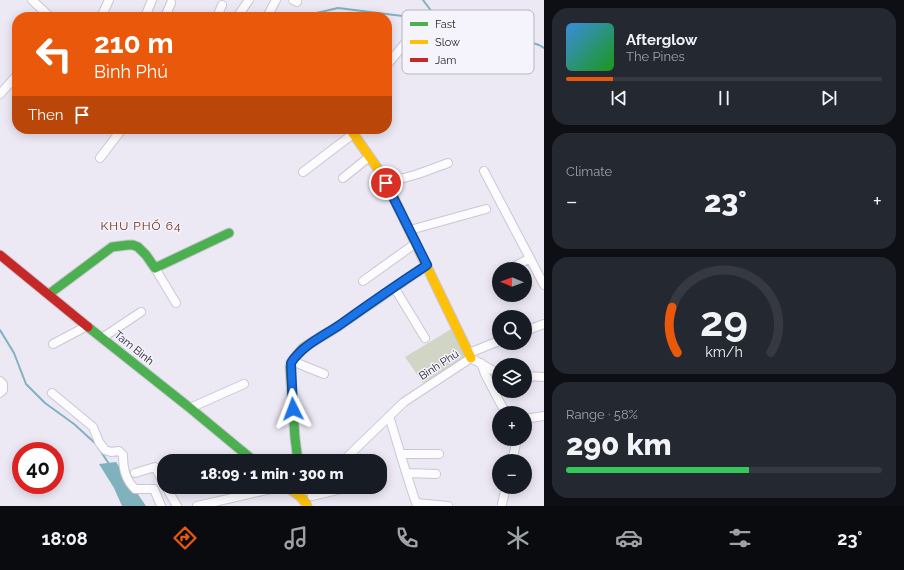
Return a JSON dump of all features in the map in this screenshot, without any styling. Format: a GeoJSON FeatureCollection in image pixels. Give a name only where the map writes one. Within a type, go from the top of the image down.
{"type":"FeatureCollection","features":[{"type":"Feature","properties":{"kind":"street"},"geometry":{"type":"LineString","coordinates":[[32,0],[45,12]]}},
{"type":"Feature","properties":{"kind":"street"},"geometry":{"type":"LineString","coordinates":[[103,12],[110,0]]}},
{"type":"Feature","properties":{"kind":"street"},"geometry":{"type":"LineString","coordinates":[[147,12],[152,0]]}},
{"type":"Feature","properties":{"kind":"street"},"geometry":{"type":"LineString","coordinates":[[241,12],[249,0]]}},
{"type":"Feature","properties":{"kind":"street"},"geometry":{"type":"LineString","coordinates":[[270,12],[276,0]]}},
{"type":"Feature","properties":{"kind":"street"},"geometry":{"type":"LineString","coordinates":[[167,12],[171,3]]}},
{"type":"Feature","properties":{"kind":"street"},"geometry":{"type":"LineString","coordinates":[[219,12],[222,5]]}},
{"type":"Feature","properties":{"kind":"street"},"geometry":{"type":"LineString","coordinates":[[392,59],[402,47]]}},
{"type":"Feature","properties":{"kind":"street"},"geometry":{"type":"LineString","coordinates":[[0,94],[12,81]]}},
{"type":"Feature","properties":{"kind":"street"},"geometry":{"type":"LineString","coordinates":[[100,158],[118,134]]}},
{"type":"Feature","properties":{"kind":"street"},"geometry":{"type":"LineString","coordinates":[[303,172],[347,134]]}},
{"type":"Feature","properties":{"kind":"street","name":"Bình Phú"},"geometry":{"type":"LineString","coordinates":[[350,454],[404,402],[470,355],[383,176],[353,134]]}},
{"type":"Feature","properties":{"kind":"street"},"geometry":{"type":"LineString","coordinates":[[343,178],[369,157]]}},
{"type":"Feature","properties":{"kind":"street"},"geometry":{"type":"LineString","coordinates":[[386,183],[418,174],[448,163]]}},
{"type":"Feature","properties":{"kind":"street"},"geometry":{"type":"LineString","coordinates":[[484,171],[544,285]]}},
{"type":"Feature","properties":{"kind":"street"},"geometry":{"type":"LineString","coordinates":[[410,230],[486,209]]}},
{"type":"Feature","properties":{"kind":"street"},"geometry":{"type":"LineString","coordinates":[[155,268],[229,233]]}},
{"type":"Feature","properties":{"kind":"street"},"geometry":{"type":"LineString","coordinates":[[363,281],[416,243]]}},
{"type":"Feature","properties":{"kind":"street"},"geometry":{"type":"LineString","coordinates":[[48,294],[112,247],[123,244],[136,246],[143,251],[176,303]]}},
{"type":"Feature","properties":{"kind":"street","name":"Tam Bình"},"geometry":{"type":"LineString","coordinates":[[0,254],[246,454]]}},
{"type":"Feature","properties":{"kind":"street"},"geometry":{"type":"LineString","coordinates":[[523,262],[530,258]]}},
{"type":"Feature","properties":{"kind":"street"},"geometry":{"type":"LineString","coordinates":[[297,454],[290,367],[292,361],[303,348],[340,325],[427,265]]}},
{"type":"Feature","properties":{"kind":"street"},"geometry":{"type":"LineString","coordinates":[[394,287],[425,338]]}},
{"type":"Feature","properties":{"kind":"street"},"geometry":{"type":"LineString","coordinates":[[102,338],[141,312]]}},
{"type":"Feature","properties":{"kind":"street"},"geometry":{"type":"LineString","coordinates":[[532,328],[544,324]]}},
{"type":"Feature","properties":{"kind":"street"},"geometry":{"type":"LineString","coordinates":[[53,344],[87,326]]}},
{"type":"Feature","properties":{"kind":"street"},"geometry":{"type":"LineString","coordinates":[[492,344],[470,355],[492,370]]}},
{"type":"Feature","properties":{"kind":"street"},"geometry":{"type":"LineString","coordinates":[[292,361],[324,374]]}},
{"type":"Feature","properties":{"kind":"street"},"geometry":{"type":"LineString","coordinates":[[481,363],[502,406]]}},
{"type":"Feature","properties":{"kind":"street"},"geometry":{"type":"LineString","coordinates":[[532,376],[544,377]]}},
{"type":"Feature","properties":{"kind":"street"},"geometry":{"type":"LineString","coordinates":[[0,381],[3,384],[3,390],[0,393]]}},
{"type":"Feature","properties":{"kind":"street"},"geometry":{"type":"LineString","coordinates":[[190,408],[244,384]]}},
{"type":"Feature","properties":{"kind":"street"},"geometry":{"type":"LineString","coordinates":[[52,393],[93,427],[99,442],[105,450],[111,452],[119,451],[124,455],[125,474],[130,484],[135,489],[154,489],[161,506]]}},
{"type":"Feature","properties":{"kind":"street"},"geometry":{"type":"LineString","coordinates":[[389,416],[416,503],[448,506]]}},
{"type":"Feature","properties":{"kind":"street"},"geometry":{"type":"LineString","coordinates":[[532,418],[544,416]]}},
{"type":"Feature","properties":{"kind":"street"},"geometry":{"type":"LineString","coordinates":[[401,454],[439,454]]}},
{"type":"Feature","properties":{"kind":"street"},"geometry":{"type":"LineString","coordinates":[[134,473],[155,468],[157,471]]}},
{"type":"Feature","properties":{"kind":"street"},"geometry":{"type":"LineString","coordinates":[[407,473],[436,474]]}},
{"type":"Feature","properties":{"kind":"street"},"geometry":{"type":"LineString","coordinates":[[170,494],[177,506]]}},
{"type":"Feature","properties":{"kind":"street"},"geometry":{"type":"LineString","coordinates":[[197,506],[249,494]]}},
{"type":"Feature","properties":{"kind":"street"},"geometry":{"type":"LineString","coordinates":[[297,494],[307,500],[327,494]]}},
{"type":"Feature","properties":{"kind":"street"},"geometry":{"type":"LineString","coordinates":[[502,504],[504,494]]}},
{"type":"Feature","properties":{"kind":"green space"},"geometry":{"type":"Polygon","coordinates":[[[453,328],[466,357],[423,383],[405,357],[453,328]]]}},
{"type":"Feature","properties":{"kind":"water"},"geometry":{"type":"Polygon","coordinates":[[[116,462],[146,506],[122,506],[114,488],[99,464],[116,462]]]}},
{"type":"Feature","properties":{"kind":"waterway"},"geometry":{"type":"LineString","coordinates":[[423,0],[430,10]]}},
{"type":"Feature","properties":{"kind":"waterway"},"geometry":{"type":"LineString","coordinates":[[321,12],[338,8],[370,12]]}},
{"type":"Feature","properties":{"kind":"waterway"},"geometry":{"type":"LineString","coordinates":[[392,15],[402,16]]}},
{"type":"Feature","properties":{"kind":"waterway"},"geometry":{"type":"LineString","coordinates":[[534,43],[544,48]]}},
{"type":"Feature","properties":{"kind":"waterway"},"geometry":{"type":"LineString","coordinates":[[0,330],[14,353],[26,384],[45,403],[74,424],[96,444],[109,464]]}},
{"type":"Feature","properties":{"kind":"traffic: fast"},"geometry":{"type":"LineString","coordinates":[[49,294],[112,247],[128,245],[138,247],[155,268],[229,233]]}},
{"type":"Feature","properties":{"kind":"traffic: fast"},"geometry":{"type":"LineString","coordinates":[[297,454],[290,367],[292,361],[303,348],[340,325],[427,265]]}},
{"type":"Feature","properties":{"kind":"traffic: fast"},"geometry":{"type":"LineString","coordinates":[[88,327],[246,454]]}},
{"type":"Feature","properties":{"kind":"traffic: slow"},"geometry":{"type":"LineString","coordinates":[[354,134],[383,176],[471,358]]}},
{"type":"Feature","properties":{"kind":"traffic: slow"},"geometry":{"type":"LineString","coordinates":[[296,494],[301,497],[307,506]]}},
{"type":"Feature","properties":{"kind":"traffic: jam"},"geometry":{"type":"LineString","coordinates":[[0,255],[88,327]]}},
{"type":"Feature","properties":{"kind":"district","name":"KHU PHỐ 64"},"geometry":{"type":"Point","coordinates":[141,226]}},
{"type":"Feature","properties":{"kind":"route"},"geometry":{"type":"LineString","coordinates":[[293,409],[290,367],[292,361],[303,348],[340,325],[427,265],[386,183]]}}]}
